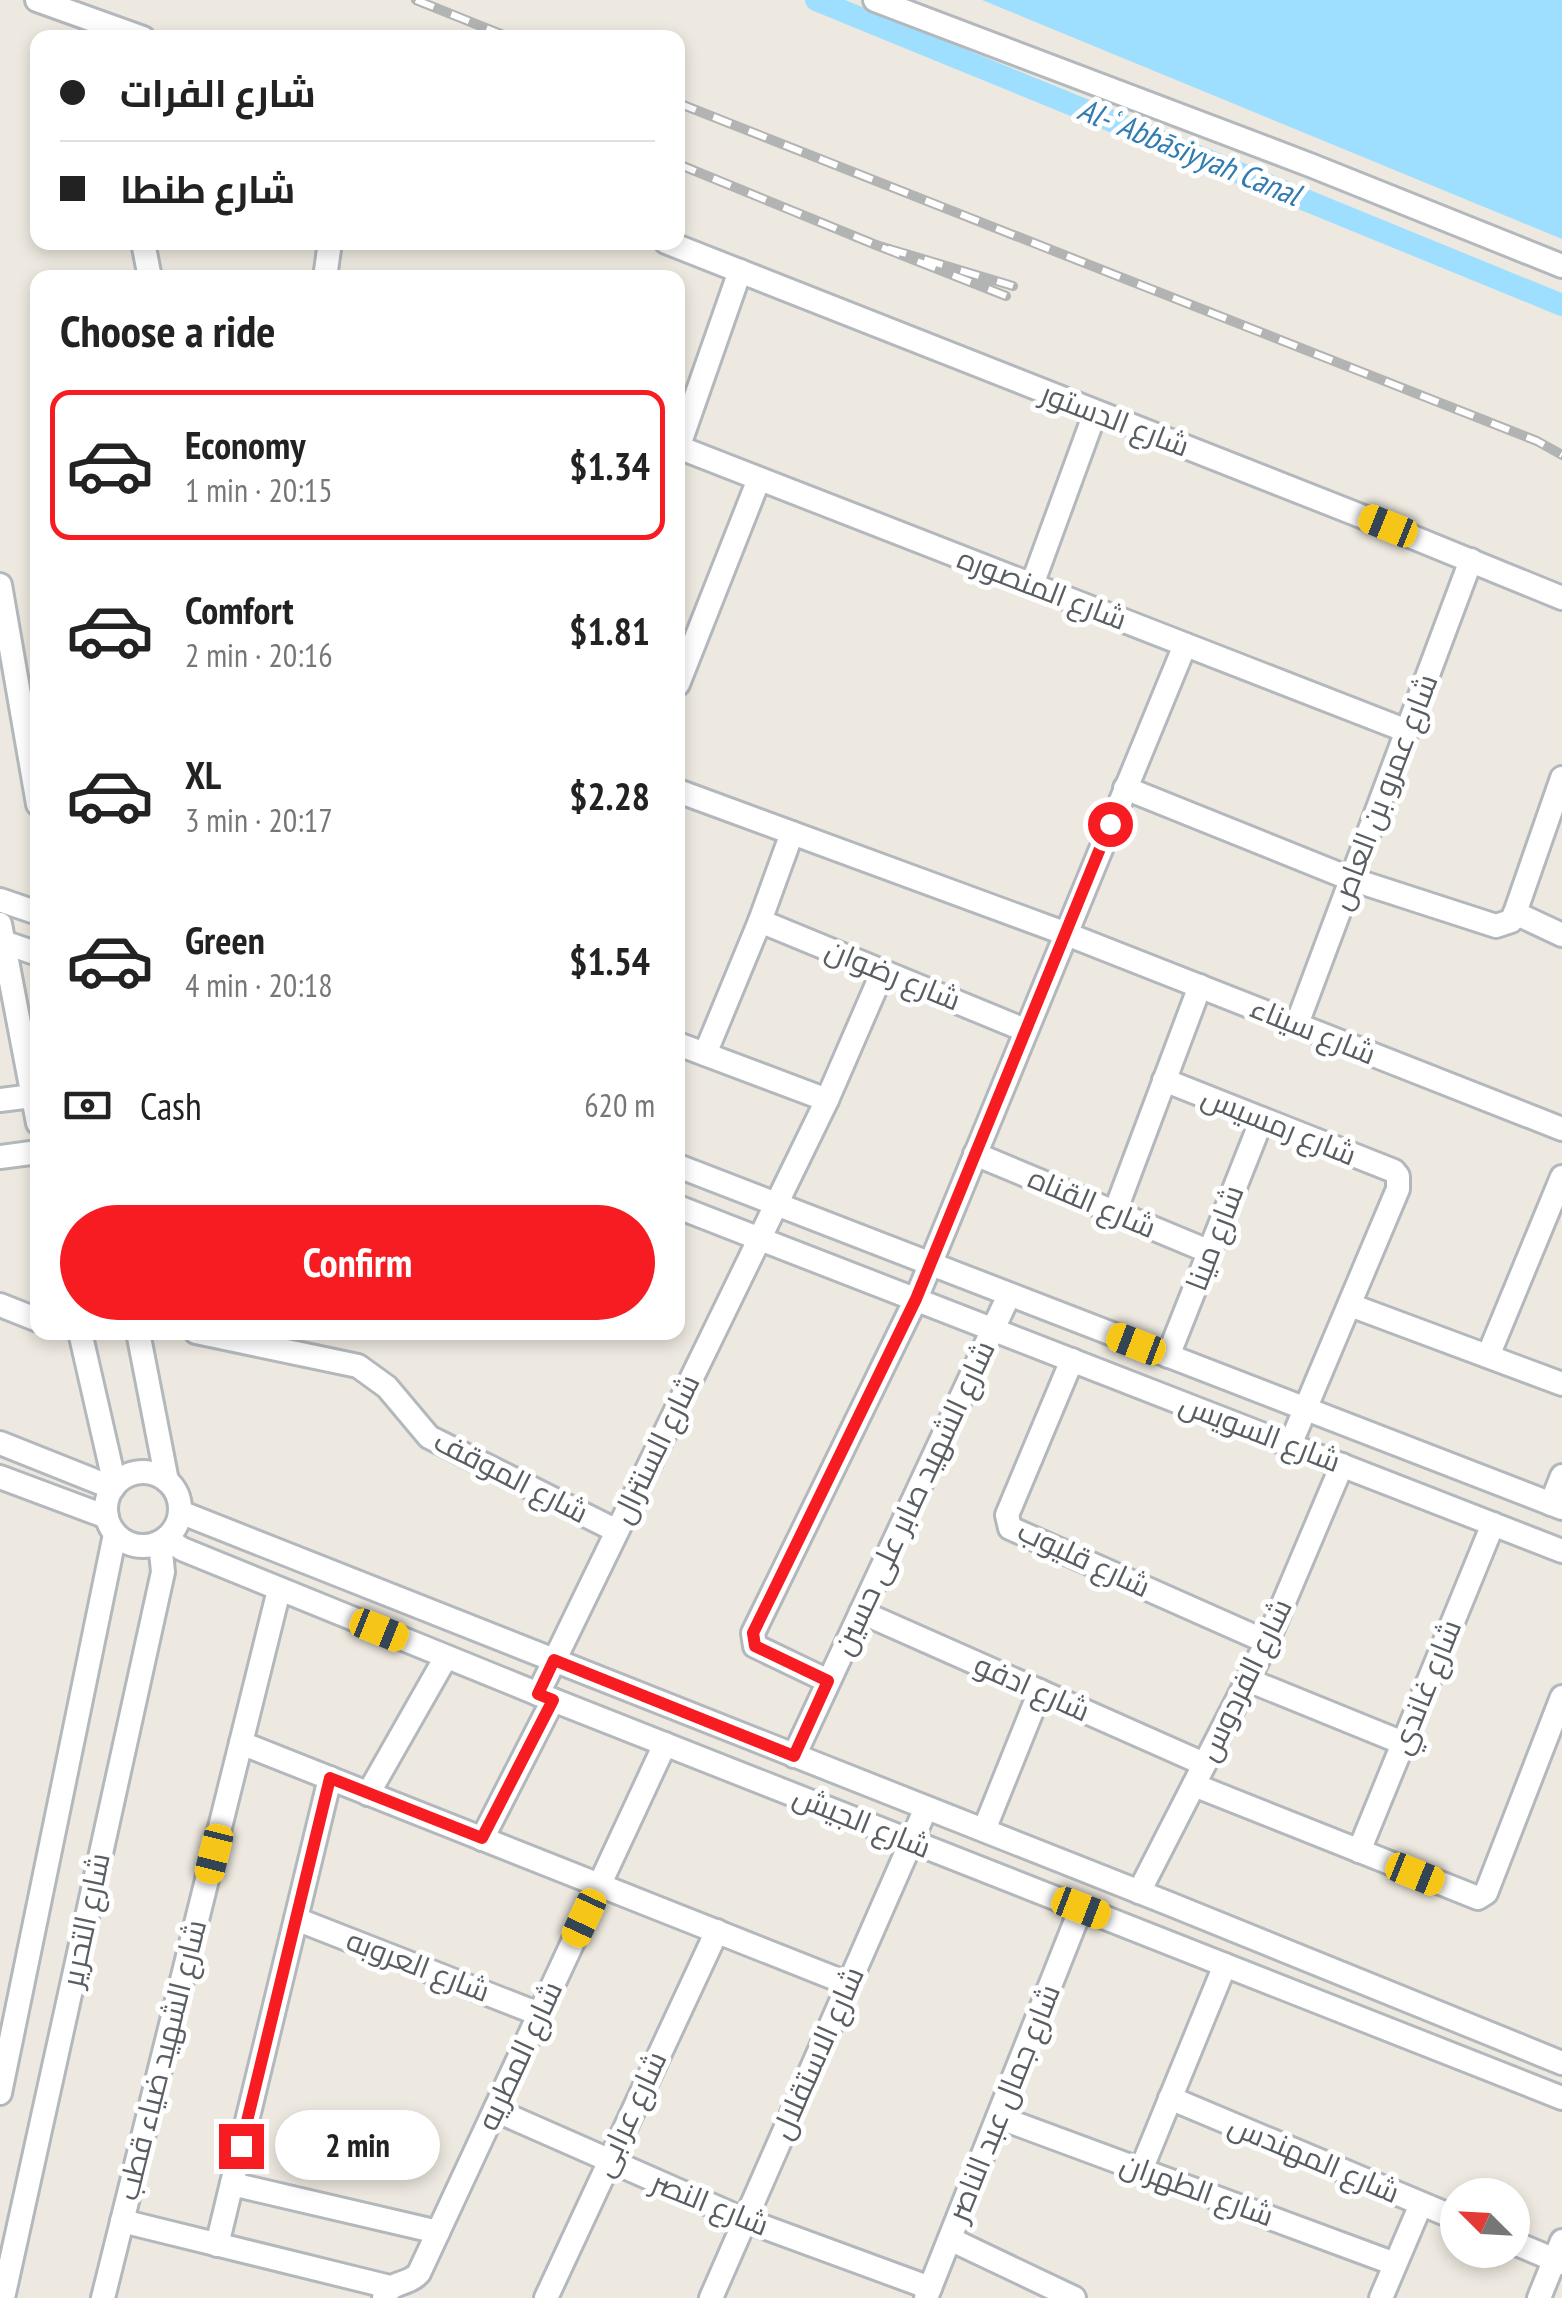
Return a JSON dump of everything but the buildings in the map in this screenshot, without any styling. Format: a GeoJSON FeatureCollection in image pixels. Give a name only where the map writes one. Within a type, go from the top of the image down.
{"type":"FeatureCollection","features":[{"type":"Feature","properties":{"kind":"street"},"geometry":{"type":"LineString","coordinates":[[37,0],[121,30]]}},
{"type":"Feature","properties":{"kind":"street"},"geometry":{"type":"LineString","coordinates":[[875,0],[1310,165],[1562,266]]}},
{"type":"Feature","properties":{"kind":"street","name":"شارع الدستور"},"geometry":{"type":"LineString","coordinates":[[685,249],[1562,598]]}},
{"type":"Feature","properties":{"kind":"street"},"geometry":{"type":"LineString","coordinates":[[685,428],[740,271]]}},
{"type":"Feature","properties":{"kind":"street"},"geometry":{"type":"LineString","coordinates":[[1032,585],[1095,412]]}},
{"type":"Feature","properties":{"kind":"street","name":"شارع المنصوره"},"geometry":{"type":"LineString","coordinates":[[685,451],[1407,731]]}},
{"type":"Feature","properties":{"kind":"street"},"geometry":{"type":"LineString","coordinates":[[685,666],[759,480]]}},
{"type":"Feature","properties":{"kind":"street","name":"شارع عمرو بن العاص"},"geometry":{"type":"LineString","coordinates":[[1296,1024],[1471,560]]}},
{"type":"Feature","properties":{"kind":"street"},"geometry":{"type":"LineString","coordinates":[[0,585],[30,758]]}},
{"type":"Feature","properties":{"kind":"street"},"geometry":{"type":"LineString","coordinates":[[828,1681],[758,1648],[752,1637],[916,1299],[1185,645]]}},
{"type":"Feature","properties":{"kind":"street"},"geometry":{"type":"LineString","coordinates":[[1125,788],[1351,879],[1496,926],[1511,921],[1515,913],[1562,778]]}},
{"type":"Feature","properties":{"kind":"street","name":"شارع سيناء"},"geometry":{"type":"LineString","coordinates":[[685,794],[1064,932],[1562,1129]]}},
{"type":"Feature","properties":{"kind":"street"},"geometry":{"type":"LineString","coordinates":[[705,1054],[792,833]]}},
{"type":"Feature","properties":{"kind":"street"},"geometry":{"type":"LineString","coordinates":[[0,900],[30,910]]}},
{"type":"Feature","properties":{"kind":"street"},"geometry":{"type":"LineString","coordinates":[[1515,913],[1562,935]]}},
{"type":"Feature","properties":{"kind":"street","name":"شارع رضوان"},"geometry":{"type":"LineString","coordinates":[[760,921],[1025,1030]]}},
{"type":"Feature","properties":{"kind":"street"},"geometry":{"type":"LineString","coordinates":[[1,936],[30,950]]}},
{"type":"Feature","properties":{"kind":"street"},"geometry":{"type":"LineString","coordinates":[[1,936],[30,1086]]}},
{"type":"Feature","properties":{"kind":"street","name":"شارع السنترال"},"geometry":{"type":"LineString","coordinates":[[482,1838],[545,1697],[554,1660],[827,1100],[883,972]]}},
{"type":"Feature","properties":{"kind":"street"},"geometry":{"type":"LineString","coordinates":[[1114,1212],[1200,986]]}},
{"type":"Feature","properties":{"kind":"street"},"geometry":{"type":"LineString","coordinates":[[685,1047],[827,1100]]}},
{"type":"Feature","properties":{"kind":"street","name":"شارع رمسيس"},"geometry":{"type":"LineString","coordinates":[[1164,1080],[1394,1171],[1398,1189],[1350,1305]]}},
{"type":"Feature","properties":{"kind":"street"},"geometry":{"type":"LineString","coordinates":[[0,1100],[30,1096]]}},
{"type":"Feature","properties":{"kind":"street","name":"شارع مينا"},"geometry":{"type":"LineString","coordinates":[[1168,1356],[1262,1118]]}},
{"type":"Feature","properties":{"kind":"street"},"geometry":{"type":"LineString","coordinates":[[0,1157],[30,1153]]}},
{"type":"Feature","properties":{"kind":"street","name":"شارع القناه"},"geometry":{"type":"LineString","coordinates":[[975,1154],[1210,1252]]}},
{"type":"Feature","properties":{"kind":"street","name":"شارع السويس"},"geometry":{"type":"LineString","coordinates":[[685,1169],[1556,1506]]}},
{"type":"Feature","properties":{"kind":"street"},"geometry":{"type":"LineString","coordinates":[[1488,1356],[1551,1236],[1562,1177]]}},
{"type":"Feature","properties":{"kind":"street","name":"شارع السويس"},"geometry":{"type":"LineString","coordinates":[[685,1210],[1562,1551]]}},
{"type":"Feature","properties":{"kind":"street","name":"شارع الشهيد صابر على حسين"},"geometry":{"type":"LineString","coordinates":[[794,1756],[1008,1295]]}},
{"type":"Feature","properties":{"kind":"street"},"geometry":{"type":"LineString","coordinates":[[0,1305],[30,1317]]}},
{"type":"Feature","properties":{"kind":"street"},"geometry":{"type":"LineString","coordinates":[[1290,1445],[1350,1305],[1562,1384]]}},
{"type":"Feature","properties":{"kind":"street"},"geometry":{"type":"LineString","coordinates":[[76,1340],[114,1487]]}},
{"type":"Feature","properties":{"kind":"street"},"geometry":{"type":"LineString","coordinates":[[140,1340],[167,1481],[177,1495],[180,1512],[172,1531],[163,1540]]}},
{"type":"Feature","properties":{"kind":"street","name":"شارع الموقف"},"geometry":{"type":"LineString","coordinates":[[234,1340],[358,1366],[387,1386],[429,1437],[617,1531]]}},
{"type":"Feature","properties":{"kind":"street","name":"شارع قليوب"},"geometry":{"type":"LineString","coordinates":[[1072,1360],[1007,1515],[1010,1528],[1266,1642]]}},
{"type":"Feature","properties":{"kind":"street"},"geometry":{"type":"LineString","coordinates":[[0,1443],[114,1487]]}},
{"type":"Feature","properties":{"kind":"street","name":"شارع الفردوس"},"geometry":{"type":"LineString","coordinates":[[1140,1892],[1266,1642],[1342,1465]]}},
{"type":"Feature","properties":{"kind":"street"},"geometry":{"type":"LineString","coordinates":[[111,1525],[106,1507],[114,1487],[134,1474],[146,1472],[167,1481]]}},
{"type":"Feature","properties":{"kind":"street"},"geometry":{"type":"LineString","coordinates":[[1556,1506],[1562,1476]]}},
{"type":"Feature","properties":{"kind":"street","name":"شارع الجيش"},"geometry":{"type":"LineString","coordinates":[[0,1477],[111,1525],[132,1544],[151,1545],[163,1540],[545,1697],[1562,2098]]}},
{"type":"Feature","properties":{"kind":"street","name":"شارع الجيش"},"geometry":{"type":"LineString","coordinates":[[180,1512],[1562,2063]]}},
{"type":"Feature","properties":{"kind":"street","name":"شارع غاندي"},"geometry":{"type":"LineString","coordinates":[[1359,1852],[1493,1524]]}},
{"type":"Feature","properties":{"kind":"street","name":"شارع التحرير"},"geometry":{"type":"LineString","coordinates":[[0,2092],[5,2048],[111,1525]]}},
{"type":"Feature","properties":{"kind":"street","name":"شارع التحرير"},"geometry":{"type":"LineString","coordinates":[[4,2282],[163,1572],[163,1540]]}},
{"type":"Feature","properties":{"kind":"street","name":"شارع الشهيد ضياء قطب"},"geometry":{"type":"LineString","coordinates":[[103,2298],[279,1590]]}},
{"type":"Feature","properties":{"kind":"street","name":"شارع ادفو"},"geometry":{"type":"LineString","coordinates":[[860,1612],[1040,1691],[1359,1852],[1472,1896],[1482,1896],[1562,1696]]}},
{"type":"Feature","properties":{"kind":"street"},"geometry":{"type":"LineString","coordinates":[[368,1794],[446,1657]]}},
{"type":"Feature","properties":{"kind":"street"},"geometry":{"type":"LineString","coordinates":[[1248,1680],[1403,1743]]}},
{"type":"Feature","properties":{"kind":"street"},"geometry":{"type":"LineString","coordinates":[[984,1830],[1040,1691]]}},
{"type":"Feature","properties":{"kind":"street"},"geometry":{"type":"LineString","coordinates":[[241,1743],[849,1984]]}},
{"type":"Feature","properties":{"kind":"street","name":"شارع المطريه"},"geometry":{"type":"LineString","coordinates":[[387,2293],[417,2276],[666,1744]]}},
{"type":"Feature","properties":{"kind":"street"},"geometry":{"type":"LineString","coordinates":[[217,2245],[330,1778]]}},
{"type":"Feature","properties":{"kind":"street","name":"شارع الاستقلال"},"geometry":{"type":"LineString","coordinates":[[711,2298],[926,1808]]}},
{"type":"Feature","properties":{"kind":"street"},"geometry":{"type":"LineString","coordinates":[[1157,1938],[1170,1904]]}},
{"type":"Feature","properties":{"kind":"street","name":"شارع جمال عبد الناصر"},"geometry":{"type":"LineString","coordinates":[[928,2293],[1081,1908]]}},
{"type":"Feature","properties":{"kind":"street","name":"شارع العروبه"},"geometry":{"type":"LineString","coordinates":[[296,1918],[540,2014]]}},
{"type":"Feature","properties":{"kind":"street","name":"شارع عرابى"},"geometry":{"type":"LineString","coordinates":[[546,2298],[717,1931]]}},
{"type":"Feature","properties":{"kind":"street"},"geometry":{"type":"LineString","coordinates":[[1141,2170],[1225,1965]]}},
{"type":"Feature","properties":{"kind":"street","name":"شارع المهندس"},"geometry":{"type":"LineString","coordinates":[[1170,2098],[1440,2212]]}},
{"type":"Feature","properties":{"kind":"street","name":"شارع النصر"},"geometry":{"type":"LineString","coordinates":[[495,2110],[607,2162],[928,2293]]}},
{"type":"Feature","properties":{"kind":"street","name":"شارع الطهران"},"geometry":{"type":"LineString","coordinates":[[998,2117],[1395,2264]]}},
{"type":"Feature","properties":{"kind":"street"},"geometry":{"type":"LineString","coordinates":[[232,2184],[438,2232]]}},
{"type":"Feature","properties":{"kind":"street"},"geometry":{"type":"LineString","coordinates":[[1381,2298],[1421,2204]]}},
{"type":"Feature","properties":{"kind":"street"},"geometry":{"type":"LineString","coordinates":[[122,2221],[387,2293]]}},
{"type":"Feature","properties":{"kind":"street"},"geometry":{"type":"LineString","coordinates":[[950,2240],[1074,2298]]}},
{"type":"Feature","properties":{"kind":"street"},"geometry":{"type":"LineString","coordinates":[[1530,2247],[1559,2255],[1539,2298]]}},
{"type":"Feature","properties":{"kind":"water"},"geometry":{"type":"Polygon","coordinates":[[[982,0],[1562,0],[1562,239],[982,0]]]}},
{"type":"Feature","properties":{"kind":"waterway","name":"Al-ʿAbbāsiyyah Canal"},"geometry":{"type":"LineString","coordinates":[[816,0],[1562,305]]}},
{"type":"Feature","properties":{"kind":"railway"},"geometry":{"type":"LineString","coordinates":[[416,0],[491,30]]}},
{"type":"Feature","properties":{"kind":"railway"},"geometry":{"type":"LineString","coordinates":[[685,106],[1537,441],[1562,455]]}},
{"type":"Feature","properties":{"kind":"railway"},"geometry":{"type":"LineString","coordinates":[[685,167],[876,245]]}},
{"type":"Feature","properties":{"kind":"railway"},"geometry":{"type":"LineString","coordinates":[[1006,296],[876,245],[1013,286]]}},
{"type":"Feature","properties":{"kind":"route"},"geometry":{"type":"LineString","coordinates":[[241,2146],[330,1778],[482,1838],[553,1700],[538,1694],[554,1660],[794,1756],[828,1681],[755,1646],[753,1633],[916,1299],[1110,824]]}}]}
